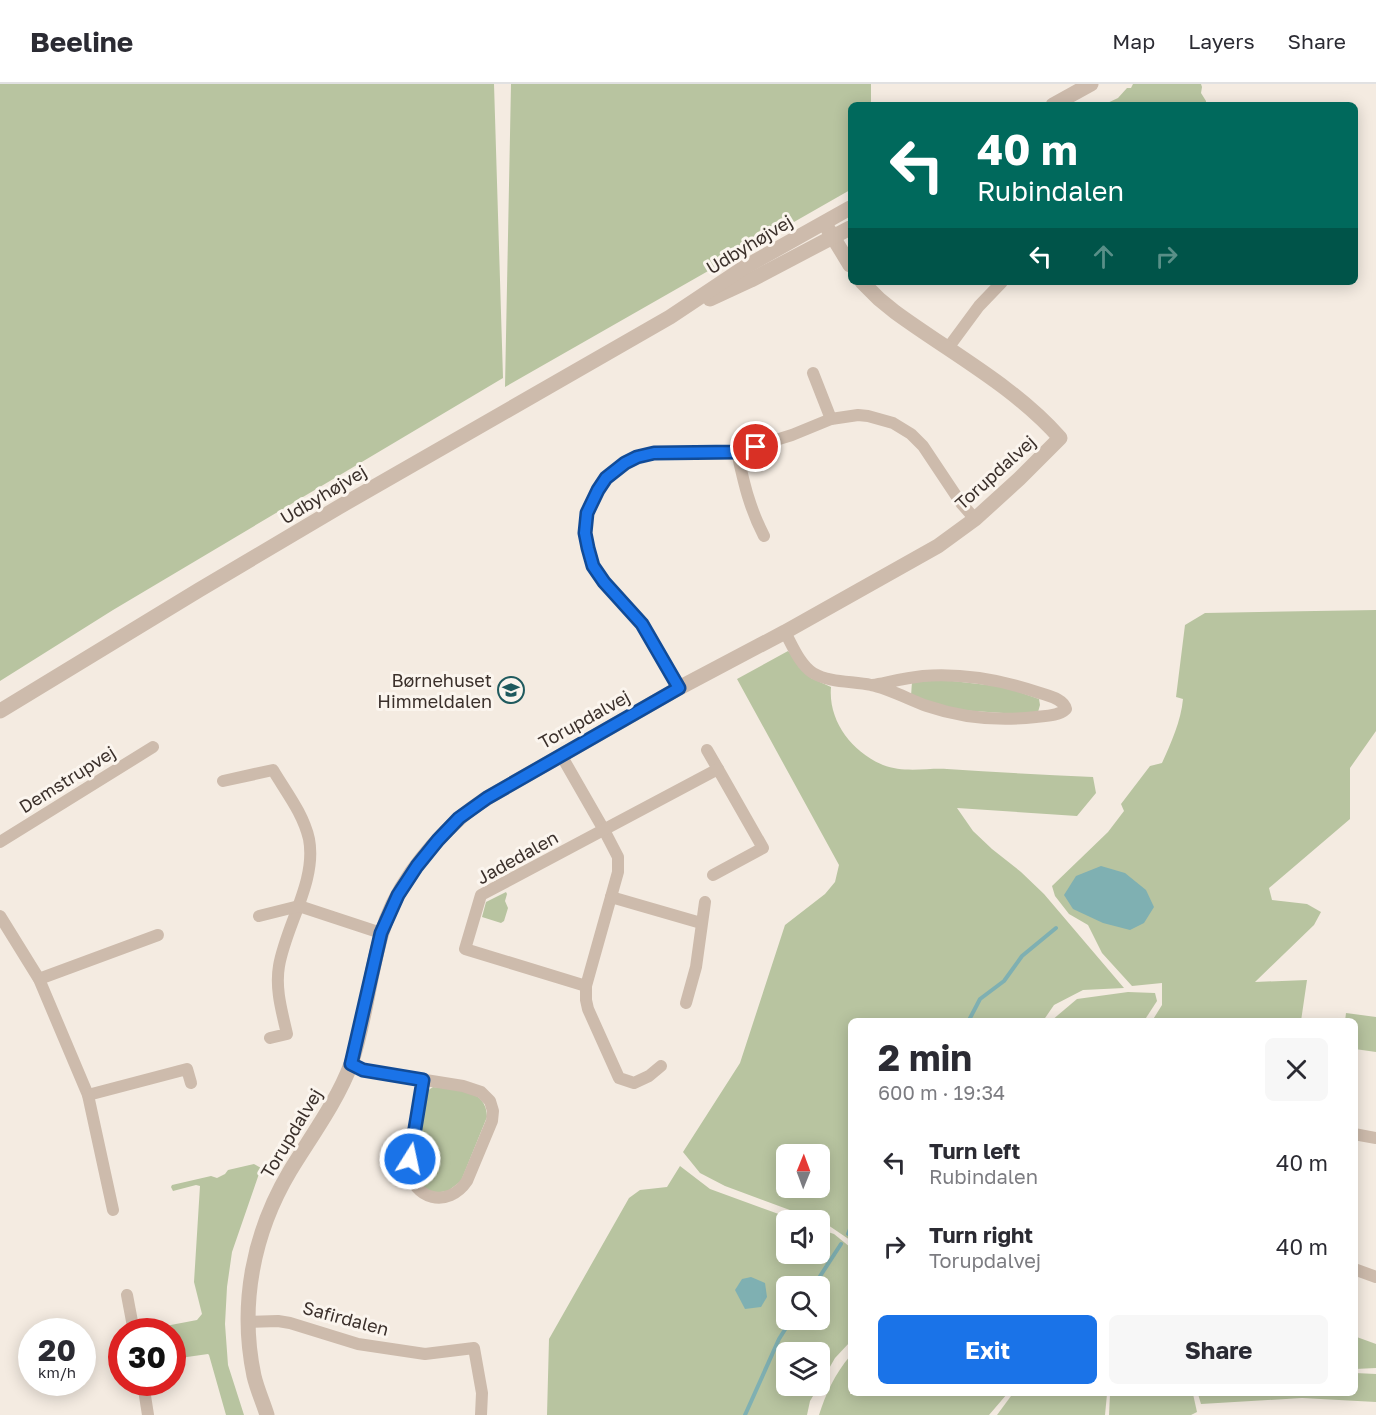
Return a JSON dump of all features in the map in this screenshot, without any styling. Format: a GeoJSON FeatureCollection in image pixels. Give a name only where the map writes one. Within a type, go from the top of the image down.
{"type":"FeatureCollection","features":[{"type":"Feature","properties":{"kind":"street"},"geometry":{"type":"LineString","coordinates":[[1058,102],[1091,84]]}},
{"type":"Feature","properties":{"kind":"street","name":"Udbyhøjvej"},"geometry":{"type":"LineString","coordinates":[[670,318],[745,267],[848,208]]}},
{"type":"Feature","properties":{"kind":"street"},"geometry":{"type":"LineString","coordinates":[[824,222],[848,262]]}},
{"type":"Feature","properties":{"kind":"street","name":"Udbyhøjvej"},"geometry":{"type":"LineString","coordinates":[[0,711],[357,496],[670,318],[751,280],[848,229]]}},
{"type":"Feature","properties":{"kind":"street","name":"Torupdalvej"},"geometry":{"type":"LineString","coordinates":[[267,1415],[255,1379],[250,1350],[249,1289],[254,1258],[275,1199],[339,1091],[351,1064],[381,933],[407,880],[438,840],[452,825],[487,798],[679,688],[785,632],[938,546],[975,519],[1060,438],[1043,418],[1006,389],[895,312],[865,285]]}},
{"type":"Feature","properties":{"kind":"street"},"geometry":{"type":"LineString","coordinates":[[948,348],[979,306],[999,285]]}},
{"type":"Feature","properties":{"kind":"street"},"geometry":{"type":"LineString","coordinates":[[813,373],[831,419]]}},
{"type":"Feature","properties":{"kind":"street"},"geometry":{"type":"LineString","coordinates":[[679,688],[642,624],[604,582],[593,566],[588,548],[585,533],[587,513],[606,478],[625,463],[654,453],[737,452],[792,435],[831,419],[858,415],[868,416],[893,423],[911,434],[923,446],[961,503],[975,519]]}},
{"type":"Feature","properties":{"kind":"street"},"geometry":{"type":"LineString","coordinates":[[737,452],[747,496],[764,536]]}},
{"type":"Feature","properties":{"kind":"street"},"geometry":{"type":"LineString","coordinates":[[785,632],[807,669],[815,674],[824,678],[873,685],[947,712],[1001,718],[1062,713],[1066,709],[1064,702],[1044,694],[970,676],[929,676],[873,685]]}},
{"type":"Feature","properties":{"kind":"street","name":"Demstrupvej"},"geometry":{"type":"LineString","coordinates":[[0,843],[153,747]]}},
{"type":"Feature","properties":{"kind":"street"},"geometry":{"type":"LineString","coordinates":[[707,750],[762,848],[713,875]]}},
{"type":"Feature","properties":{"kind":"street"},"geometry":{"type":"LineString","coordinates":[[561,755],[618,857],[618,872],[586,986],[588,1009],[619,1078],[634,1083],[650,1076],[661,1066]]}},
{"type":"Feature","properties":{"kind":"street","name":"Jadedalen"},"geometry":{"type":"LineString","coordinates":[[586,986],[465,949],[481,895],[718,769]]}},
{"type":"Feature","properties":{"kind":"street"},"geometry":{"type":"LineString","coordinates":[[223,781],[273,770],[301,815],[309,839],[308,874],[282,951],[278,970],[278,992],[287,1034],[270,1038]]}},
{"type":"Feature","properties":{"kind":"street"},"geometry":{"type":"LineString","coordinates":[[611,897],[701,922]]}},
{"type":"Feature","properties":{"kind":"street"},"geometry":{"type":"LineString","coordinates":[[686,1003],[696,967],[705,902]]}},
{"type":"Feature","properties":{"kind":"street"},"geometry":{"type":"LineString","coordinates":[[259,916],[299,906],[381,933]]}},
{"type":"Feature","properties":{"kind":"street"},"geometry":{"type":"LineString","coordinates":[[0,916],[39,979],[88,1095],[113,1210]]}},
{"type":"Feature","properties":{"kind":"street"},"geometry":{"type":"LineString","coordinates":[[39,979],[158,935]]}},
{"type":"Feature","properties":{"kind":"street"},"geometry":{"type":"LineString","coordinates":[[351,1064],[363,1070],[463,1086],[481,1092],[490,1101],[493,1111],[492,1120],[467,1181],[455,1194],[444,1198],[420,1192],[411,1181],[409,1174],[408,1167],[423,1080]]}},
{"type":"Feature","properties":{"kind":"street"},"geometry":{"type":"LineString","coordinates":[[88,1095],[187,1069],[191,1083]]}},
{"type":"Feature","properties":{"kind":"street"},"geometry":{"type":"LineString","coordinates":[[1358,1135],[1376,1138]]}},
{"type":"Feature","properties":{"kind":"street"},"geometry":{"type":"LineString","coordinates":[[1358,1270],[1376,1276]]}},
{"type":"Feature","properties":{"kind":"street"},"geometry":{"type":"LineString","coordinates":[[127,1295],[131,1318]]}},
{"type":"Feature","properties":{"kind":"street","name":"Safirdalen"},"geometry":{"type":"LineString","coordinates":[[248,1322],[290,1323],[358,1344],[425,1354],[474,1348],[482,1393],[482,1415]]}},
{"type":"Feature","properties":{"kind":"street"},"geometry":{"type":"LineString","coordinates":[[145,1396],[148,1415]]}},
{"type":"Feature","properties":{"kind":"green space"},"geometry":{"type":"Polygon","coordinates":[[[0,84],[494,84],[503,378],[113,610],[0,681],[0,84]]]}},
{"type":"Feature","properties":{"kind":"green space"},"geometry":{"type":"Polygon","coordinates":[[[511,84],[871,84],[871,102],[848,102],[848,191],[505,387],[511,84]]]}},
{"type":"Feature","properties":{"kind":"green space"},"geometry":{"type":"Polygon","coordinates":[[[1133,84],[1201,84],[1201,93],[1206,102],[1109,102],[1118,98],[1127,88],[1131,88],[1133,84]]]}},
{"type":"Feature","properties":{"kind":"green space"},"geometry":{"type":"Polygon","coordinates":[[[1376,610],[1376,731],[1350,768],[1350,819],[1269,888],[1272,900],[1307,904],[1321,912],[1314,925],[1255,982],[1307,980],[1301,1018],[1154,1018],[1162,1005],[1162,983],[1132,986],[1102,953],[1088,925],[1069,914],[1055,896],[1052,886],[1108,832],[1124,811],[1121,804],[1150,766],[1162,763],[1175,732],[1182,707],[1183,699],[1176,697],[1185,625],[1205,613],[1376,610]]]}},
{"type":"Feature","properties":{"kind":"green space"},"geometry":{"type":"Polygon","coordinates":[[[788,651],[811,678],[831,687],[831,700],[838,723],[852,744],[883,765],[907,770],[947,769],[1093,777],[1096,793],[1077,816],[957,808],[973,831],[1044,894],[1124,988],[1083,990],[1054,1005],[1045,1018],[848,1018],[848,1239],[830,1226],[830,1210],[790,1210],[725,1186],[700,1173],[683,1152],[740,1063],[785,925],[825,894],[835,882],[839,865],[737,679],[788,651]]]}},
{"type":"Feature","properties":{"kind":"green space"},"geometry":{"type":"Polygon","coordinates":[[[944,680],[1005,687],[1039,699],[1038,712],[1018,714],[958,710],[911,696],[912,682],[944,680]]]}},
{"type":"Feature","properties":{"kind":"green space"},"geometry":{"type":"Polygon","coordinates":[[[506,892],[505,901],[508,908],[504,921],[501,923],[482,917],[486,902],[506,892]]]}},
{"type":"Feature","properties":{"kind":"green space"},"geometry":{"type":"Polygon","coordinates":[[[1128,992],[1155,993],[1157,1001],[1146,1018],[1055,1018],[1077,999],[1128,992]]]}},
{"type":"Feature","properties":{"kind":"green space"},"geometry":{"type":"Polygon","coordinates":[[[1346,1013],[1376,1017],[1376,1052],[1358,1049],[1358,1018],[1345,1018],[1346,1013]]]}},
{"type":"Feature","properties":{"kind":"green space"},"geometry":{"type":"Polygon","coordinates":[[[433,1087],[460,1090],[476,1096],[486,1108],[487,1117],[461,1181],[448,1191],[434,1193],[421,1186],[413,1167],[427,1091],[433,1087]]]}},
{"type":"Feature","properties":{"kind":"green space"},"geometry":{"type":"Polygon","coordinates":[[[254,1164],[261,1168],[232,1252],[227,1287],[225,1324],[228,1365],[244,1415],[226,1415],[208,1354],[186,1357],[186,1322],[197,1320],[202,1314],[194,1282],[200,1186],[173,1191],[171,1187],[211,1176],[217,1178],[228,1170],[254,1164]]]}},
{"type":"Feature","properties":{"kind":"green space"},"geometry":{"type":"Polygon","coordinates":[[[680,1166],[710,1189],[776,1213],[776,1264],[830,1264],[830,1233],[848,1245],[848,1344],[830,1367],[830,1342],[776,1342],[776,1396],[813,1396],[807,1415],[547,1415],[549,1339],[629,1198],[640,1190],[667,1187],[680,1166]]]}},
{"type":"Feature","properties":{"kind":"green space"},"geometry":{"type":"Polygon","coordinates":[[[1358,1337],[1376,1344],[1376,1368],[1358,1369],[1358,1337]]]}},
{"type":"Feature","properties":{"kind":"green space"},"geometry":{"type":"Polygon","coordinates":[[[848,1359],[848,1396],[1005,1396],[989,1415],[819,1415],[826,1396],[830,1396],[832,1384],[848,1359]]]}},
{"type":"Feature","properties":{"kind":"green space"},"geometry":{"type":"Polygon","coordinates":[[[1358,1373],[1376,1374],[1376,1402],[1302,1398],[1201,1404],[1199,1396],[1358,1396],[1358,1373]]]}},
{"type":"Feature","properties":{"kind":"green space"},"geometry":{"type":"Polygon","coordinates":[[[1011,1396],[1107,1396],[1105,1415],[997,1415],[1011,1396]]]}},
{"type":"Feature","properties":{"kind":"green space"},"geometry":{"type":"Polygon","coordinates":[[[1110,1396],[1193,1396],[1197,1412],[1191,1415],[1109,1415],[1110,1396]]]}},
{"type":"Feature","properties":{"kind":"water"},"geometry":{"type":"Polygon","coordinates":[[[1101,866],[1125,873],[1146,890],[1154,907],[1144,923],[1130,930],[1103,923],[1073,909],[1064,895],[1076,876],[1101,866]]]}},
{"type":"Feature","properties":{"kind":"water"},"geometry":{"type":"Polygon","coordinates":[[[751,1277],[765,1283],[767,1297],[761,1307],[745,1309],[735,1290],[742,1279],[751,1277]]]}},
{"type":"Feature","properties":{"kind":"waterway"},"geometry":{"type":"LineString","coordinates":[[970,1018],[980,999],[1004,981],[1022,956],[1056,928]]}},
{"type":"Feature","properties":{"kind":"waterway"},"geometry":{"type":"LineString","coordinates":[[820,1276],[841,1244]]}},
{"type":"Feature","properties":{"kind":"waterway"},"geometry":{"type":"LineString","coordinates":[[745,1415],[785,1330]]}},
{"type":"Feature","properties":{"kind":"place","name":"Børnehuset Himmeldalen"},"geometry":{"type":"Point","coordinates":[511,690]}},
{"type":"Feature","properties":{"kind":"route"},"geometry":{"type":"LineString","coordinates":[[410,1159],[423,1080],[363,1070],[351,1064],[381,933],[398,895],[417,866],[459,818],[487,798],[546,763],[679,688],[642,624],[604,582],[593,566],[585,533],[587,513],[606,478],[625,463],[654,453],[737,452],[756,447]]}}]}
